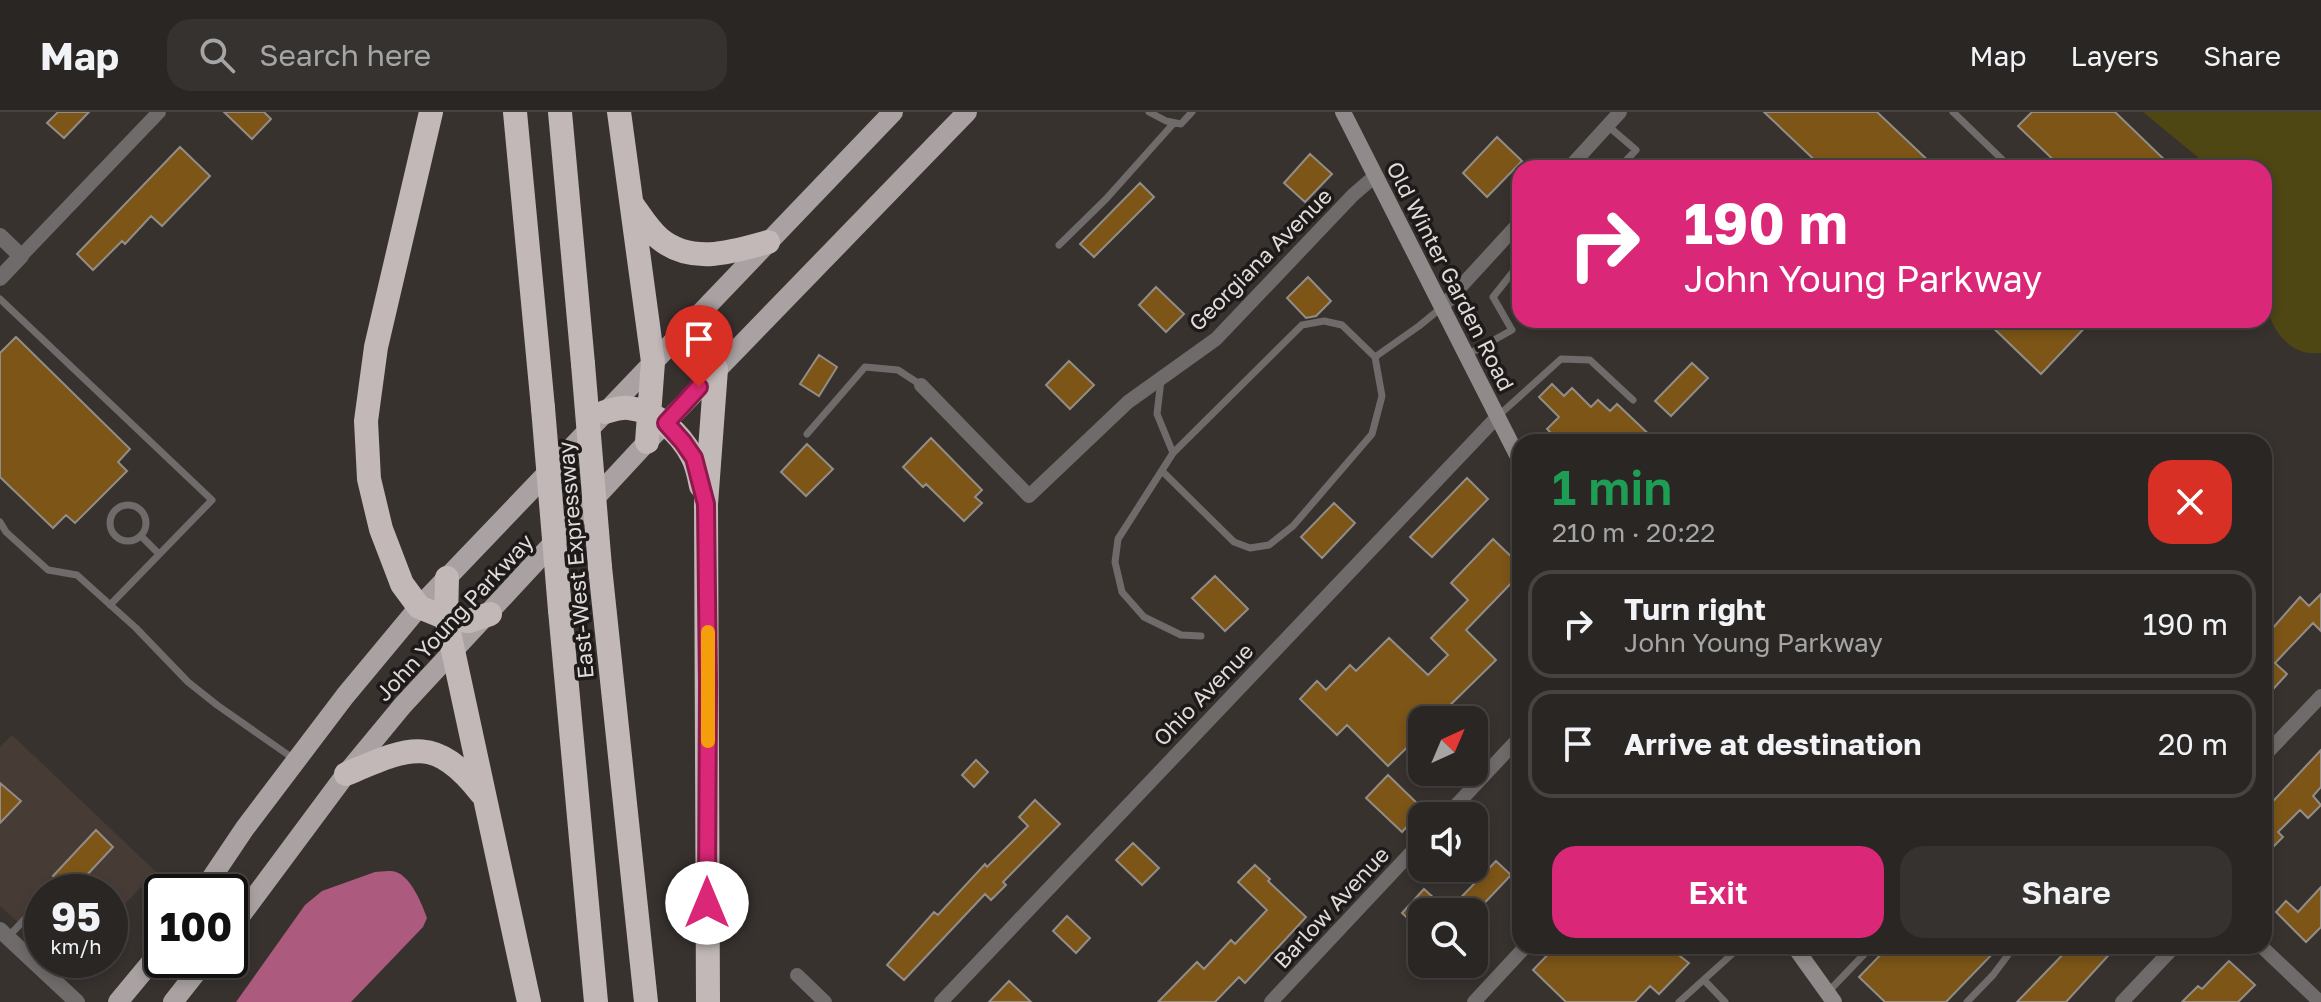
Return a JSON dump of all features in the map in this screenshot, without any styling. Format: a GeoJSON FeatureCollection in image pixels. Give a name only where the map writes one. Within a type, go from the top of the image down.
{"type":"FeatureCollection","features":[{"type":"Feature","properties":{"kind":"highway"},"geometry":{"type":"LineString","coordinates":[[431,112],[376,347],[366,421],[369,479],[381,529],[402,584],[419,607],[446,618],[469,621],[490,614]]}},
{"type":"Feature","properties":{"kind":"highway","name":"East-West Expressway"},"geometry":{"type":"LineString","coordinates":[[515,112],[596,1002]]}},
{"type":"Feature","properties":{"kind":"highway","name":"East-West Expressway"},"geometry":{"type":"LineString","coordinates":[[560,112],[600,567],[646,1002]]}},
{"type":"Feature","properties":{"kind":"highway"},"geometry":{"type":"LineString","coordinates":[[619,112],[653,362],[657,418],[647,442]]}},
{"type":"Feature","properties":{"kind":"highway"},"geometry":{"type":"LineString","coordinates":[[631,204],[659,238],[682,251],[713,255],[768,242]]}},
{"type":"Feature","properties":{"kind":"highway"},"geometry":{"type":"LineString","coordinates":[[708,1002],[706,504],[716,369]]}},
{"type":"Feature","properties":{"kind":"highway"},"geometry":{"type":"LineString","coordinates":[[605,412],[628,408],[657,418],[683,442],[694,458],[706,504]]}},
{"type":"Feature","properties":{"kind":"highway"},"geometry":{"type":"LineString","coordinates":[[447,578],[446,618],[529,1002]]}},
{"type":"Feature","properties":{"kind":"highway"},"geometry":{"type":"LineString","coordinates":[[346,774],[397,752],[417,750],[442,755],[464,770],[485,798]]}},
{"type":"Feature","properties":{"kind":"main road","name":"John Young Parkway"},"geometry":{"type":"LineString","coordinates":[[214,874],[345,696],[419,607],[893,112]]}},
{"type":"Feature","properties":{"kind":"main road"},"geometry":{"type":"LineString","coordinates":[[657,418],[716,369],[967,112]]}},
{"type":"Feature","properties":{"kind":"main road","name":"Old Winter Garden Road"},"geometry":{"type":"LineString","coordinates":[[1343,112],[1512,445]]}},
{"type":"Feature","properties":{"kind":"main road","name":"John Young Parkway"},"geometry":{"type":"LineString","coordinates":[[248,906],[346,774],[403,705],[647,442]]}},
{"type":"Feature","properties":{"kind":"main road"},"geometry":{"type":"LineString","coordinates":[[1799,954],[1827,999]]}},
{"type":"Feature","properties":{"kind":"main road"},"geometry":{"type":"LineString","coordinates":[[118,1002],[144,971]]}},
{"type":"Feature","properties":{"kind":"main road"},"geometry":{"type":"LineString","coordinates":[[173,1002],[192,978]]}},
{"type":"Feature","properties":{"kind":"street"},"geometry":{"type":"LineString","coordinates":[[0,278],[159,112]]}},
{"type":"Feature","properties":{"kind":"street"},"geometry":{"type":"LineString","coordinates":[[1576,160],[1620,112]]}},
{"type":"Feature","properties":{"kind":"street","name":"Georgiana Avenue"},"geometry":{"type":"LineString","coordinates":[[921,385],[1029,496],[1128,402],[1216,339],[1353,195],[1375,176]]}},
{"type":"Feature","properties":{"kind":"street"},"geometry":{"type":"LineString","coordinates":[[1442,307],[1512,233]]}},
{"type":"Feature","properties":{"kind":"street"},"geometry":{"type":"LineString","coordinates":[[0,236],[21,256]]}},
{"type":"Feature","properties":{"kind":"street","name":"Ohio Avenue"},"geometry":{"type":"LineString","coordinates":[[941,1002],[1498,416]]}},
{"type":"Feature","properties":{"kind":"street"},"geometry":{"type":"LineString","coordinates":[[2272,748],[2321,696]]}},
{"type":"Feature","properties":{"kind":"street"},"geometry":{"type":"LineString","coordinates":[[1459,802],[1512,746]]}},
{"type":"Feature","properties":{"kind":"street","name":"Barlow Avenue"},"geometry":{"type":"LineString","coordinates":[[1271,1002],[1408,856]]}},
{"type":"Feature","properties":{"kind":"street"},"geometry":{"type":"LineString","coordinates":[[4,933],[77,1002]]}},
{"type":"Feature","properties":{"kind":"street"},"geometry":{"type":"LineString","coordinates":[[1474,1002],[1519,954]]}},
{"type":"Feature","properties":{"kind":"street"},"geometry":{"type":"LineString","coordinates":[[2122,1002],[2167,954]]}},
{"type":"Feature","properties":{"kind":"street"},"geometry":{"type":"LineString","coordinates":[[2270,954],[2318,995]]}},
{"type":"Feature","properties":{"kind":"street"},"geometry":{"type":"LineString","coordinates":[[797,975],[825,1002]]}},
{"type":"Feature","properties":{"kind":"lane"},"geometry":{"type":"LineString","coordinates":[[1149,112],[1173,124],[1181,124],[1192,112]]}},
{"type":"Feature","properties":{"kind":"lane"},"geometry":{"type":"LineString","coordinates":[[1953,112],[2003,160]]}},
{"type":"Feature","properties":{"kind":"lane"},"geometry":{"type":"LineString","coordinates":[[1059,245],[1106,199],[1173,124]]}},
{"type":"Feature","properties":{"kind":"lane"},"geometry":{"type":"LineString","coordinates":[[1608,126],[1636,150],[1627,160]]}},
{"type":"Feature","properties":{"kind":"lane"},"geometry":{"type":"LineString","coordinates":[[1467,355],[1512,330],[1493,297],[1512,273]]}},
{"type":"Feature","properties":{"kind":"lane"},"geometry":{"type":"LineString","coordinates":[[0,299],[212,500],[110,605]]}},
{"type":"Feature","properties":{"kind":"lane"},"geometry":{"type":"LineString","coordinates":[[1375,357],[1442,307]]}},
{"type":"Feature","properties":{"kind":"lane"},"geometry":{"type":"LineString","coordinates":[[1162,471],[1234,542],[1250,548],[1269,545],[1293,526],[1372,434],[1382,396],[1375,357],[1342,325],[1324,321],[1302,325],[1173,453],[1118,539],[1115,562],[1122,592],[1144,617],[1181,635],[1201,636]]}},
{"type":"Feature","properties":{"kind":"lane"},"geometry":{"type":"LineString","coordinates":[[1498,416],[1561,359],[1590,360],[1633,400]]}},
{"type":"Feature","properties":{"kind":"lane"},"geometry":{"type":"LineString","coordinates":[[807,434],[865,367],[898,370],[921,385]]}},
{"type":"Feature","properties":{"kind":"lane"},"geometry":{"type":"LineString","coordinates":[[1162,378],[1157,414],[1173,453]]}},
{"type":"Feature","properties":{"kind":"lane"},"geometry":{"type":"LineString","coordinates":[[130,504],[141,510],[146,520],[141,536],[136,540],[124,541],[114,534],[110,523],[118,507],[130,504]]}},
{"type":"Feature","properties":{"kind":"lane"},"geometry":{"type":"LineString","coordinates":[[0,522],[6,532],[48,570],[77,575],[136,628],[188,682],[296,761]]}},
{"type":"Feature","properties":{"kind":"lane"},"geometry":{"type":"LineString","coordinates":[[141,536],[159,554]]}},
{"type":"Feature","properties":{"kind":"lane"},"geometry":{"type":"LineString","coordinates":[[4,933],[24,916]]}},
{"type":"Feature","properties":{"kind":"lane"},"geometry":{"type":"LineString","coordinates":[[1679,1002],[1732,954]]}},
{"type":"Feature","properties":{"kind":"lane"},"geometry":{"type":"LineString","coordinates":[[1827,999],[1865,954]]}},
{"type":"Feature","properties":{"kind":"lane"},"geometry":{"type":"LineString","coordinates":[[1967,1002],[2009,954]]}},
{"type":"Feature","properties":{"kind":"lane"},"geometry":{"type":"LineString","coordinates":[[1704,980],[1725,1002]]}},
{"type":"Feature","properties":{"kind":"shaded area"},"geometry":{"type":"Polygon","coordinates":[[[2143,112],[2321,112],[2321,353],[2298,350],[2281,336],[2272,320],[2272,160],[2201,160],[2143,112]]]}},
{"type":"Feature","properties":{"kind":"shaded area"},"geometry":{"type":"Polygon","coordinates":[[[12,735],[156,872],[144,874],[144,884],[128,901],[128,874],[24,874],[24,928],[0,906],[0,747],[12,735]]]}},
{"type":"Feature","properties":{"kind":"shaded area"},"geometry":{"type":"Polygon","coordinates":[[[394,871],[406,879],[427,918],[423,927],[351,1002],[236,1002],[305,905],[322,891],[375,872],[394,871]]]}},
{"type":"Feature","properties":{"kind":"building"},"geometry":{"type":"Polygon","coordinates":[[[58,112],[89,112],[64,138],[47,123],[58,112]]]}},
{"type":"Feature","properties":{"kind":"building"},"geometry":{"type":"Polygon","coordinates":[[[224,112],[264,112],[271,119],[252,139],[224,112]]]}},
{"type":"Feature","properties":{"kind":"building"},"geometry":{"type":"Polygon","coordinates":[[[1764,112],[1877,112],[1928,160],[1815,160],[1764,112]]]}},
{"type":"Feature","properties":{"kind":"building"},"geometry":{"type":"Polygon","coordinates":[[[2032,112],[2115,112],[2165,160],[2054,160],[2018,126],[2032,112]]]}},
{"type":"Feature","properties":{"kind":"building"},"geometry":{"type":"Polygon","coordinates":[[[1497,137],[1521,160],[1512,160],[1512,171],[1487,197],[1463,173],[1497,137]]]}},
{"type":"Feature","properties":{"kind":"building"},"geometry":{"type":"Polygon","coordinates":[[[180,147],[210,176],[162,226],[151,216],[125,244],[122,241],[93,270],[77,254],[180,147]]]}},
{"type":"Feature","properties":{"kind":"building"},"geometry":{"type":"Polygon","coordinates":[[[1310,154],[1332,174],[1305,202],[1284,183],[1310,154]]]}},
{"type":"Feature","properties":{"kind":"building"},"geometry":{"type":"Polygon","coordinates":[[[1140,183],[1154,197],[1094,257],[1080,244],[1140,183]]]}},
{"type":"Feature","properties":{"kind":"building"},"geometry":{"type":"Polygon","coordinates":[[[1308,277],[1331,301],[1316,316],[1306,318],[1287,298],[1308,277]]]}},
{"type":"Feature","properties":{"kind":"building"},"geometry":{"type":"Polygon","coordinates":[[[1156,287],[1184,314],[1166,332],[1139,305],[1156,287]]]}},
{"type":"Feature","properties":{"kind":"building"},"geometry":{"type":"Polygon","coordinates":[[[1993,328],[2084,328],[2041,374],[1993,328]]]}},
{"type":"Feature","properties":{"kind":"building"},"geometry":{"type":"Polygon","coordinates":[[[16,337],[130,449],[118,462],[127,471],[75,523],[66,515],[53,528],[0,477],[0,353],[16,337]]]}},
{"type":"Feature","properties":{"kind":"building"},"geometry":{"type":"Polygon","coordinates":[[[819,355],[837,367],[819,396],[800,384],[819,355]]]}},
{"type":"Feature","properties":{"kind":"building"},"geometry":{"type":"Polygon","coordinates":[[[1069,361],[1094,385],[1070,409],[1046,385],[1069,361]]]}},
{"type":"Feature","properties":{"kind":"building"},"geometry":{"type":"Polygon","coordinates":[[[1692,363],[1708,378],[1671,416],[1655,401],[1692,363]]]}},
{"type":"Feature","properties":{"kind":"building"},"geometry":{"type":"Polygon","coordinates":[[[1552,384],[1564,396],[1572,388],[1591,407],[1598,400],[1610,411],[1617,404],[1649,434],[1552,434],[1547,429],[1559,417],[1539,397],[1552,384]]]}},
{"type":"Feature","properties":{"kind":"building"},"geometry":{"type":"Polygon","coordinates":[[[931,438],[982,490],[975,497],[982,503],[964,521],[926,484],[923,487],[903,467],[931,438]]]}},
{"type":"Feature","properties":{"kind":"building"},"geometry":{"type":"Polygon","coordinates":[[[807,444],[833,469],[806,496],[781,472],[807,444]]]}},
{"type":"Feature","properties":{"kind":"building"},"geometry":{"type":"Polygon","coordinates":[[[1467,478],[1488,499],[1432,557],[1410,537],[1467,478]]]}},
{"type":"Feature","properties":{"kind":"building"},"geometry":{"type":"Polygon","coordinates":[[[1334,503],[1355,523],[1322,558],[1301,537],[1334,503]]]}},
{"type":"Feature","properties":{"kind":"building"},"geometry":{"type":"Polygon","coordinates":[[[1493,539],[1512,557],[1512,582],[1466,630],[1496,660],[1449,706],[1408,706],[1408,747],[1388,766],[1347,725],[1337,735],[1300,699],[1317,681],[1326,690],[1350,665],[1356,671],[1389,638],[1428,675],[1448,655],[1431,638],[1468,600],[1451,583],[1493,539]]]}},
{"type":"Feature","properties":{"kind":"building"},"geometry":{"type":"Polygon","coordinates":[[[1215,576],[1248,609],[1225,631],[1192,598],[1215,576]]]}},
{"type":"Feature","properties":{"kind":"building"},"geometry":{"type":"Polygon","coordinates":[[[2321,594],[2321,631],[2313,623],[2275,663],[2287,674],[2272,690],[2272,629],[2300,597],[2309,606],[2321,594]]]}},
{"type":"Feature","properties":{"kind":"building"},"geometry":{"type":"Polygon","coordinates":[[[2321,750],[2321,787],[2313,796],[2321,805],[2308,818],[2300,810],[2278,832],[2283,837],[2272,848],[2272,802],[2321,750]]]}},
{"type":"Feature","properties":{"kind":"building"},"geometry":{"type":"Polygon","coordinates":[[[976,760],[988,772],[974,787],[962,775],[976,760]]]}},
{"type":"Feature","properties":{"kind":"building"},"geometry":{"type":"Polygon","coordinates":[[[1388,775],[1416,802],[1408,802],[1408,825],[1402,832],[1366,798],[1388,775]]]}},
{"type":"Feature","properties":{"kind":"building"},"geometry":{"type":"Polygon","coordinates":[[[0,783],[21,801],[0,823],[0,783]]]}},
{"type":"Feature","properties":{"kind":"building"},"geometry":{"type":"Polygon","coordinates":[[[1035,800],[1060,824],[1003,882],[1006,885],[991,900],[985,894],[904,980],[887,965],[934,912],[938,915],[985,864],[987,867],[1028,826],[1019,817],[1035,800]]]}},
{"type":"Feature","properties":{"kind":"building"},"geometry":{"type":"Polygon","coordinates":[[[96,830],[113,847],[88,874],[55,874],[96,830]]]}},
{"type":"Feature","properties":{"kind":"building"},"geometry":{"type":"Polygon","coordinates":[[[1133,843],[1159,868],[1142,885],[1116,860],[1133,843]]]}},
{"type":"Feature","properties":{"kind":"building"},"geometry":{"type":"Polygon","coordinates":[[[1496,861],[1511,875],[1488,899],[1460,898],[1476,882],[1488,882],[1488,869],[1496,861]]]}},
{"type":"Feature","properties":{"kind":"building"},"geometry":{"type":"Polygon","coordinates":[[[1255,865],[1306,917],[1245,983],[1239,977],[1215,1002],[1158,1002],[1197,962],[1204,969],[1231,940],[1235,944],[1267,910],[1238,882],[1255,865]]]}},
{"type":"Feature","properties":{"kind":"building"},"geometry":{"type":"Polygon","coordinates":[[[2321,887],[2321,927],[2306,942],[2276,912],[2286,901],[2298,912],[2321,887]]]}},
{"type":"Feature","properties":{"kind":"building"},"geometry":{"type":"Polygon","coordinates":[[[1424,889],[1434,898],[1416,898],[1424,889]]]}},
{"type":"Feature","properties":{"kind":"building"},"geometry":{"type":"Polygon","coordinates":[[[1067,916],[1090,938],[1076,953],[1053,931],[1067,916]]]}},
{"type":"Feature","properties":{"kind":"building"},"geometry":{"type":"Polygon","coordinates":[[[1548,954],[1682,954],[1680,956],[1689,963],[1659,994],[1650,986],[1635,1002],[1566,1002],[1533,970],[1548,954]]]}},
{"type":"Feature","properties":{"kind":"building"},"geometry":{"type":"Polygon","coordinates":[[[1881,954],[1992,954],[1946,1002],[1885,1002],[1859,977],[1881,954]]]}},
{"type":"Feature","properties":{"kind":"building"},"geometry":{"type":"Polygon","coordinates":[[[2063,954],[2110,954],[2066,1002],[2017,1002],[2063,954]]]}},
{"type":"Feature","properties":{"kind":"building"},"geometry":{"type":"Polygon","coordinates":[[[2229,961],[2255,985],[2238,1002],[2182,1002],[2198,986],[2202,989],[2229,961]]]}},
{"type":"Feature","properties":{"kind":"building"},"geometry":{"type":"Polygon","coordinates":[[[1009,981],[1031,1002],[989,1002],[1009,981]]]}},
{"type":"Feature","properties":{"kind":"slow traffic"},"geometry":{"type":"LineString","coordinates":[[708,632],[708,741]]}},
{"type":"Feature","properties":{"kind":"route"},"geometry":{"type":"LineString","coordinates":[[699,387],[666,423],[694,458],[706,504],[707,903]]}}]}
